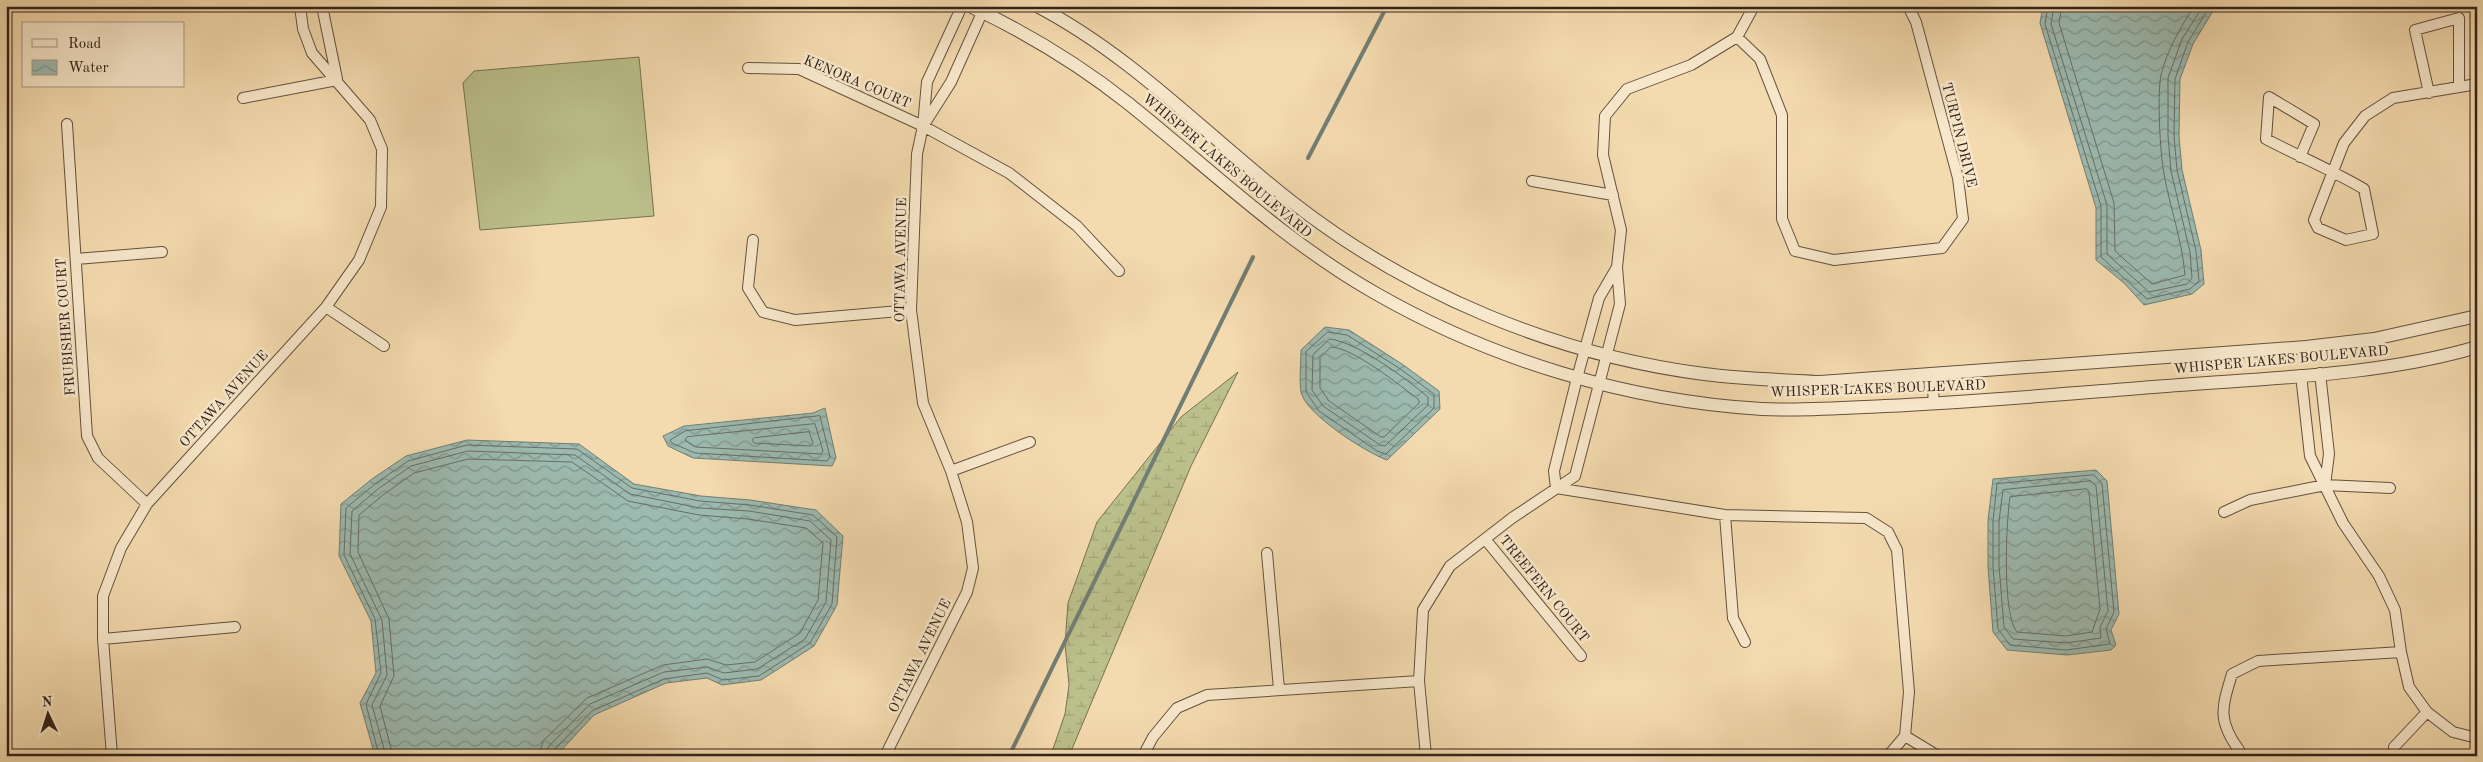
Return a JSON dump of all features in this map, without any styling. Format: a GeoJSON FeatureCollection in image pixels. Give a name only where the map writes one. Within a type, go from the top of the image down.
{"type":"FeatureCollection","features":[{"type":"Feature","properties":{"kind":"street","name":"OTTAWA AVENUE"},"geometry":{"type":"LineString","coordinates":[[112,756],[103,639],[103,596],[121,548],[147,504],[326,307],[359,260],[381,207],[382,149],[370,120],[312,53],[303,29],[300,6]]}},
{"type":"Feature","properties":{"kind":"street","name":"OTTAWA AVENUE"},"geometry":{"type":"LineString","coordinates":[[322,6],[337,80]]}},
{"type":"Feature","properties":{"kind":"street","name":"OTTAWA AVENUE"},"geometry":{"type":"LineString","coordinates":[[885,756],[967,592],[973,568],[967,522],[950,471],[923,403],[911,310],[917,154],[923,126],[927,82],[962,6]]}},
{"type":"Feature","properties":{"kind":"street","name":"WHISPER LAKES BOULEVARD"},"geometry":{"type":"LineString","coordinates":[[970,6],[984,10],[1079,67],[1129,104],[1246,203],[1303,248],[1372,292],[1434,325],[1504,354],[1600,384],[1689,401],[1763,409],[1831,409],[1934,404],[2301,375],[2403,363],[2477,347]]}},
{"type":"Feature","properties":{"kind":"street","name":"WHISPER LAKES BOULEVARD"},"geometry":{"type":"LineString","coordinates":[[1037,6],[1100,44],[1159,90],[1292,202],[1359,248],[1431,290],[1505,323],[1608,355],[1703,374],[1753,379],[1820,382],[2315,346],[2374,339],[2477,316]]}},
{"type":"Feature","properties":{"kind":"street"},"geometry":{"type":"LineString","coordinates":[[1426,756],[1419,681],[1422,610],[1450,566],[1575,476],[1620,304],[1617,268],[1621,230],[1603,155],[1605,116],[1626,88],[1691,65],[1737,37],[1754,6]]}},
{"type":"Feature","properties":{"kind":"street","name":"TURPIN DRIVE"},"geometry":{"type":"LineString","coordinates":[[1737,37],[1760,59],[1782,115],[1782,219],[1795,251],[1834,260],[1942,248],[1962,219],[1958,178],[1916,22],[1908,6]]}},
{"type":"Feature","properties":{"kind":"street","name":"OTTAWA AVENUE"},"geometry":{"type":"LineString","coordinates":[[923,126],[951,82],[984,10]]}},
{"type":"Feature","properties":{"kind":"street"},"geometry":{"type":"LineString","coordinates":[[2429,93],[2415,30],[2459,18],[2459,86]]}},
{"type":"Feature","properties":{"kind":"street","name":"KENORA COURT"},"geometry":{"type":"LineString","coordinates":[[748,68],[799,69],[923,126],[1009,174],[1077,226],[1119,271]]}},
{"type":"Feature","properties":{"kind":"street"},"geometry":{"type":"LineString","coordinates":[[244,98],[337,80]]}},
{"type":"Feature","properties":{"kind":"street"},"geometry":{"type":"LineString","coordinates":[[2300,157],[2314,124],[2269,98],[2266,139],[2300,157],[2332,170],[2364,189],[2374,234],[2346,240],[2318,228],[2314,220],[2332,170],[2344,143],[2365,116],[2393,98],[2477,84]]}},
{"type":"Feature","properties":{"kind":"street","name":"FRUBISHER COURT"},"geometry":{"type":"LineString","coordinates":[[67,124],[88,436],[98,458],[147,504]]}},
{"type":"Feature","properties":{"kind":"street"},"geometry":{"type":"LineString","coordinates":[[1532,181],[1613,195]]}},
{"type":"Feature","properties":{"kind":"street"},"geometry":{"type":"LineString","coordinates":[[753,240],[748,288],[763,312],[795,320],[911,310]]}},
{"type":"Feature","properties":{"kind":"street"},"geometry":{"type":"LineString","coordinates":[[76,260],[162,252]]}},
{"type":"Feature","properties":{"kind":"street"},"geometry":{"type":"LineString","coordinates":[[1556,488],[1554,471],[1585,348],[1599,298],[1617,268]]}},
{"type":"Feature","properties":{"kind":"street"},"geometry":{"type":"LineString","coordinates":[[326,307],[384,346]]}},
{"type":"Feature","properties":{"kind":"street"},"geometry":{"type":"LineString","coordinates":[[2320,373],[2329,454],[2325,486]]}},
{"type":"Feature","properties":{"kind":"street"},"geometry":{"type":"LineString","coordinates":[[1932,374],[1934,404]]}},
{"type":"Feature","properties":{"kind":"street"},"geometry":{"type":"LineString","coordinates":[[2301,375],[2310,456],[2342,523],[2378,576],[2395,610],[2401,652],[2409,687],[2427,712],[2453,732],[2477,738]]}},
{"type":"Feature","properties":{"kind":"street"},"geometry":{"type":"LineString","coordinates":[[950,471],[1030,442]]}},
{"type":"Feature","properties":{"kind":"street"},"geometry":{"type":"LineString","coordinates":[[2224,512],[2250,500],[2325,486],[2390,488]]}},
{"type":"Feature","properties":{"kind":"street"},"geometry":{"type":"LineString","coordinates":[[1556,488],[1725,515],[1866,518],[1888,532],[1897,550],[1909,692],[1905,736],[1888,756]]}},
{"type":"Feature","properties":{"kind":"street"},"geometry":{"type":"LineString","coordinates":[[1725,515],[1733,618],[1745,642]]}},
{"type":"Feature","properties":{"kind":"street","name":"TREEFERN COURT"},"geometry":{"type":"LineString","coordinates":[[1485,539],[1581,656]]}},
{"type":"Feature","properties":{"kind":"street"},"geometry":{"type":"LineString","coordinates":[[1267,553],[1279,690]]}},
{"type":"Feature","properties":{"kind":"street"},"geometry":{"type":"LineString","coordinates":[[103,639],[235,627]]}},
{"type":"Feature","properties":{"kind":"street"},"geometry":{"type":"LineString","coordinates":[[2239,750],[2229,736],[2221,707],[2232,674],[2258,662],[2401,652]]}},
{"type":"Feature","properties":{"kind":"street"},"geometry":{"type":"LineString","coordinates":[[1143,756],[1152,737],[1177,708],[1208,695],[1419,681]]}},
{"type":"Feature","properties":{"kind":"street"},"geometry":{"type":"LineString","coordinates":[[2394,747],[2427,712]]}},
{"type":"Feature","properties":{"kind":"street"},"geometry":{"type":"LineString","coordinates":[[1905,736],[1938,756]]}},
{"type":"Feature","properties":{"kind":"green space"},"geometry":{"type":"Polygon","coordinates":[[[639,57],[654,216],[480,230],[463,83],[474,71],[639,57]]]}},
{"type":"Feature","properties":{"kind":"green space"},"geometry":{"type":"Polygon","coordinates":[[[1238,372],[1191,466],[1069,756],[1044,756],[1053,749],[1065,714],[1069,685],[1065,644],[1068,603],[1097,522],[1181,417],[1238,372]]]}},
{"type":"Feature","properties":{"kind":"water"},"geometry":{"type":"Polygon","coordinates":[[[2043,6],[2216,6],[2193,44],[2180,79],[2179,136],[2182,170],[2201,250],[2204,284],[2192,294],[2144,305],[2124,283],[2096,260],[2096,208],[2040,23],[2043,6]]]}},
{"type":"Feature","properties":{"kind":"water"},"geometry":{"type":"Polygon","coordinates":[[[1325,327],[1349,330],[1402,364],[1439,391],[1440,409],[1387,460],[1366,450],[1338,432],[1313,411],[1305,401],[1300,387],[1301,350],[1325,327]]]}},
{"type":"Feature","properties":{"kind":"water"},"geometry":{"type":"Polygon","coordinates":[[[825,408],[836,458],[832,466],[693,458],[668,446],[663,436],[684,426],[813,413],[825,408]]]}},
{"type":"Feature","properties":{"kind":"water"},"geometry":{"type":"Polygon","coordinates":[[[467,440],[579,444],[634,484],[701,496],[750,500],[816,510],[843,536],[837,605],[814,646],[761,680],[722,685],[707,678],[666,683],[594,715],[556,756],[375,756],[360,703],[376,673],[371,621],[339,556],[341,504],[372,479],[406,456],[467,440]]]}},
{"type":"Feature","properties":{"kind":"water"},"geometry":{"type":"Polygon","coordinates":[[[2096,470],[2107,481],[2119,614],[2111,630],[2116,645],[2111,650],[2067,655],[2007,650],[1993,632],[1988,567],[1988,520],[1993,479],[2096,470]]]}},
{"type":"Feature","properties":{"kind":"waterway"},"geometry":{"type":"LineString","coordinates":[[1308,158],[1387,6]]}},
{"type":"Feature","properties":{"kind":"waterway"},"geometry":{"type":"LineString","coordinates":[[1009,756],[1253,257]]}}]}
